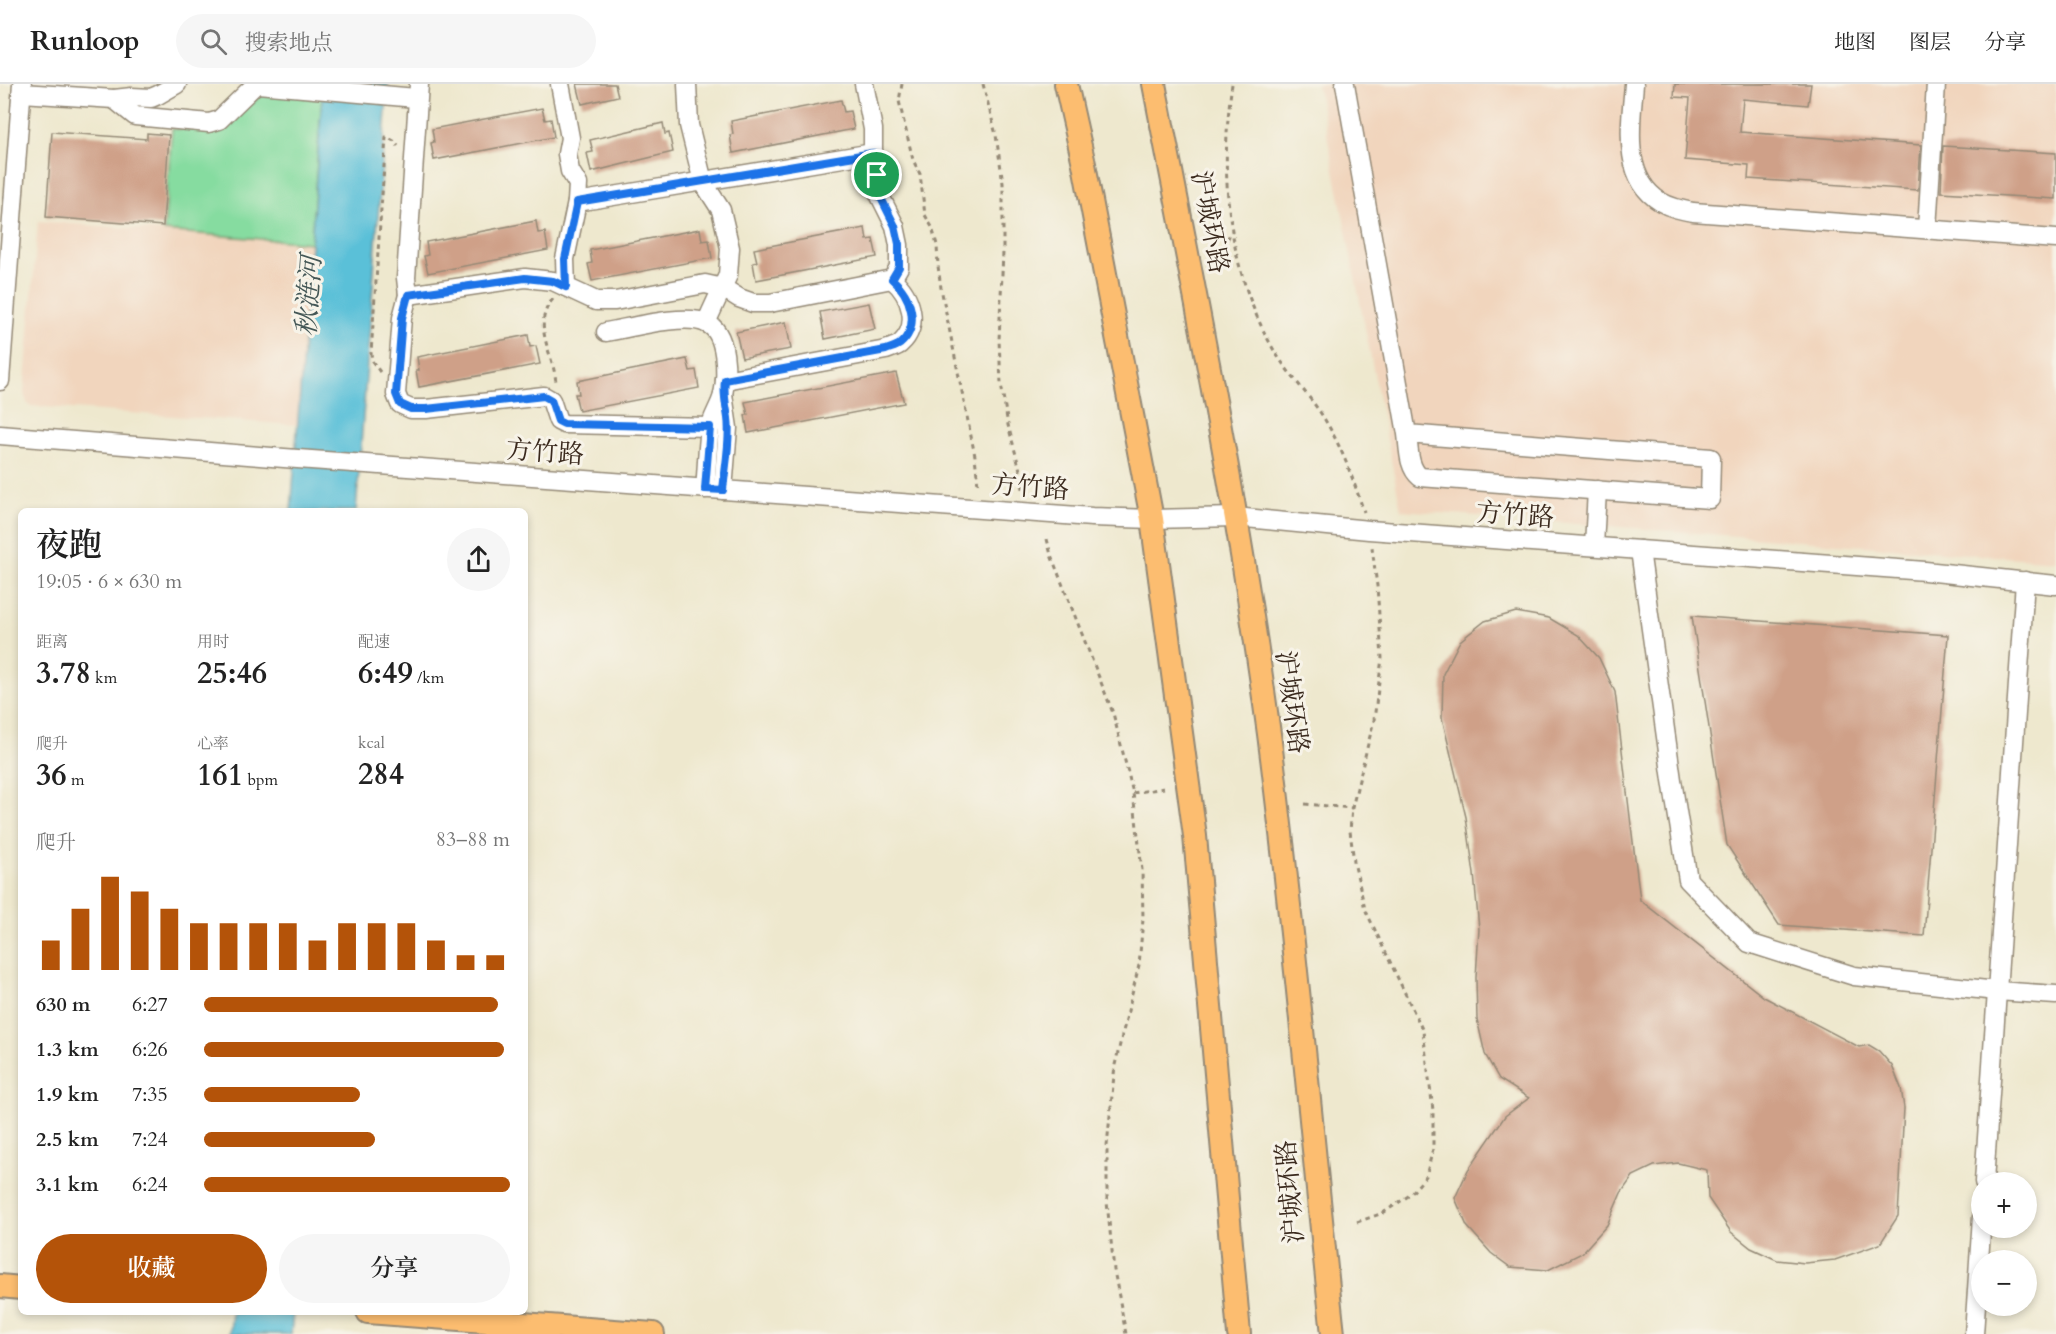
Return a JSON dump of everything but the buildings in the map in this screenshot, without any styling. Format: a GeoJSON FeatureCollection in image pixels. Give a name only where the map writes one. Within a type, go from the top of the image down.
{"type":"FeatureCollection","features":[{"type":"Feature","properties":{"kind":"main road"},"geometry":{"type":"LineString","coordinates":[[1066,84],[1084,164],[1152,519],[1196,836],[1239,1334]]}},
{"type":"Feature","properties":{"kind":"main road","name":"沪城环路"},"geometry":{"type":"LineString","coordinates":[[1154,84],[1235,517],[1269,731],[1290,908],[1333,1334]]}},
{"type":"Feature","properties":{"kind":"main road"},"geometry":{"type":"LineString","coordinates":[[0,1286],[18,1288]]}},
{"type":"Feature","properties":{"kind":"main road"},"geometry":{"type":"LineString","coordinates":[[407,1315],[652,1334]]}},
{"type":"Feature","properties":{"kind":"street"},"geometry":{"type":"LineString","coordinates":[[0,381],[22,88],[114,99],[151,98],[177,84]]}},
{"type":"Feature","properties":{"kind":"street"},"geometry":{"type":"LineString","coordinates":[[114,99],[135,116],[209,123],[219,120],[257,84],[293,85],[393,96],[418,91],[405,278],[408,295],[404,304],[396,394],[400,404],[411,409],[426,409],[544,396],[551,400],[558,421],[564,424],[710,427]]}},
{"type":"Feature","properties":{"kind":"street"},"geometry":{"type":"LineString","coordinates":[[560,84],[570,138],[567,154],[570,171],[578,184],[577,202],[565,259],[566,287]]}},
{"type":"Feature","properties":{"kind":"street"},"geometry":{"type":"LineString","coordinates":[[687,84],[688,125],[703,182],[721,210],[730,248],[728,275],[706,322]]}},
{"type":"Feature","properties":{"kind":"street"},"geometry":{"type":"LineString","coordinates":[[864,84],[873,129],[873,153],[878,192],[895,226],[899,244],[899,267],[892,279]]}},
{"type":"Feature","properties":{"kind":"street"},"geometry":{"type":"LineString","coordinates":[[1344,84],[1412,465],[1414,472],[1420,477],[1710,499],[1711,459],[1407,434]]}},
{"type":"Feature","properties":{"kind":"street"},"geometry":{"type":"LineString","coordinates":[[1634,84],[1632,154],[1636,172],[1660,202],[1674,208],[1693,212],[2056,239]]}},
{"type":"Feature","properties":{"kind":"street"},"geometry":{"type":"LineString","coordinates":[[1927,229],[1936,84]]}},
{"type":"Feature","properties":{"kind":"street"},"geometry":{"type":"LineString","coordinates":[[577,202],[873,153]]}},
{"type":"Feature","properties":{"kind":"street"},"geometry":{"type":"LineString","coordinates":[[408,295],[525,278],[553,281],[596,301],[615,301],[705,284],[723,288],[753,303],[770,303],[892,279],[900,285],[911,307],[911,320],[908,332],[899,345],[886,350],[724,387]]}},
{"type":"Feature","properties":{"kind":"street"},"geometry":{"type":"LineString","coordinates":[[606,332],[686,320],[706,322],[717,332],[724,352],[724,387],[728,428],[714,489]]}},
{"type":"Feature","properties":{"kind":"street"},"geometry":{"type":"LineString","coordinates":[[714,489],[710,427],[724,387]]}},
{"type":"Feature","properties":{"kind":"street","name":"方竹路"},"geometry":{"type":"LineString","coordinates":[[0,435],[1092,517],[1152,519],[1235,517],[1369,530],[1925,571],[2056,585]]}},
{"type":"Feature","properties":{"kind":"street"},"geometry":{"type":"LineString","coordinates":[[1594,546],[1597,490]]}},
{"type":"Feature","properties":{"kind":"street"},"geometry":{"type":"LineString","coordinates":[[1640,550],[1671,780],[1688,880],[1749,943],[1854,976],[2056,995]]}},
{"type":"Feature","properties":{"kind":"street"},"geometry":{"type":"LineString","coordinates":[[1985,1172],[2025,581]]}},
{"type":"Feature","properties":{"kind":"street"},"geometry":{"type":"LineString","coordinates":[[1974,1334],[1981,1238]]}},
{"type":"Feature","properties":{"kind":"path"},"geometry":{"type":"LineString","coordinates":[[902,84],[899,101],[913,160],[920,174],[925,215],[932,227],[937,245],[941,288],[975,456],[978,485]]}},
{"type":"Feature","properties":{"kind":"path"},"geometry":{"type":"LineString","coordinates":[[983,84],[996,135],[1003,183],[999,340],[1002,384],[1008,425],[1023,489]]}},
{"type":"Feature","properties":{"kind":"path"},"geometry":{"type":"LineString","coordinates":[[1232,84],[1227,122],[1226,181],[1232,231],[1251,307],[1272,348],[1321,413],[1349,464],[1369,530],[1377,586],[1382,658],[1374,720],[1352,808],[1350,831],[1365,909],[1423,1031],[1433,1110],[1433,1149],[1426,1176],[1410,1195],[1383,1213],[1358,1222]]}},
{"type":"Feature","properties":{"kind":"path"},"geometry":{"type":"LineString","coordinates":[[397,381],[390,380],[378,369],[372,361],[371,353],[386,137],[394,141],[405,152],[414,153]]}},
{"type":"Feature","properties":{"kind":"path"},"geometry":{"type":"LineString","coordinates":[[1218,255],[1232,231]]}},
{"type":"Feature","properties":{"kind":"path"},"geometry":{"type":"LineString","coordinates":[[551,400],[557,382],[549,354],[543,317],[547,306],[566,287]]}},
{"type":"Feature","properties":{"kind":"path"},"geometry":{"type":"LineString","coordinates":[[1047,539],[1051,555],[1113,713],[1133,793],[1142,870],[1143,919],[1139,965],[1115,1065],[1107,1146],[1107,1202],[1114,1270],[1126,1334]]}},
{"type":"Feature","properties":{"kind":"path"},"geometry":{"type":"LineString","coordinates":[[1133,793],[1164,788]]}},
{"type":"Feature","properties":{"kind":"path"},"geometry":{"type":"LineString","coordinates":[[1305,804],[1352,808]]}},
{"type":"Feature","properties":{"kind":"shaded area"},"geometry":{"type":"Polygon","coordinates":[[[1317,84],[2056,84],[2056,561],[1401,510],[1317,84]]]}},
{"type":"Feature","properties":{"kind":"shaded area"},"geometry":{"type":"Polygon","coordinates":[[[38,221],[311,243],[298,425],[31,406],[27,403],[24,393],[38,221]]]}},
{"type":"Feature","properties":{"kind":"green space"},"geometry":{"type":"Polygon","coordinates":[[[265,92],[322,97],[311,243],[164,231],[172,129],[220,129],[265,92]]]}},
{"type":"Feature","properties":{"kind":"water","name":"秋涟河"},"geometry":{"type":"Polygon","coordinates":[[[323,84],[388,84],[356,508],[291,508],[323,84]]]}},
{"type":"Feature","properties":{"kind":"water"},"geometry":{"type":"Polygon","coordinates":[[[232,1315],[293,1315],[291,1334],[230,1334],[232,1315]]]}},
{"type":"Feature","properties":{"kind":"route"},"geometry":{"type":"LineString","coordinates":[[873,153],[877,175],[878,192],[895,226],[899,244],[899,267],[892,279],[900,285],[911,307],[908,332],[899,345],[886,350],[725,380],[723,394],[728,428],[723,490],[705,489],[710,427],[564,424],[558,421],[554,414],[551,400],[544,396],[426,409],[411,409],[400,404],[396,394],[402,318],[408,295],[525,278],[553,281],[566,287],[565,259],[577,202],[873,153]]}}]}
